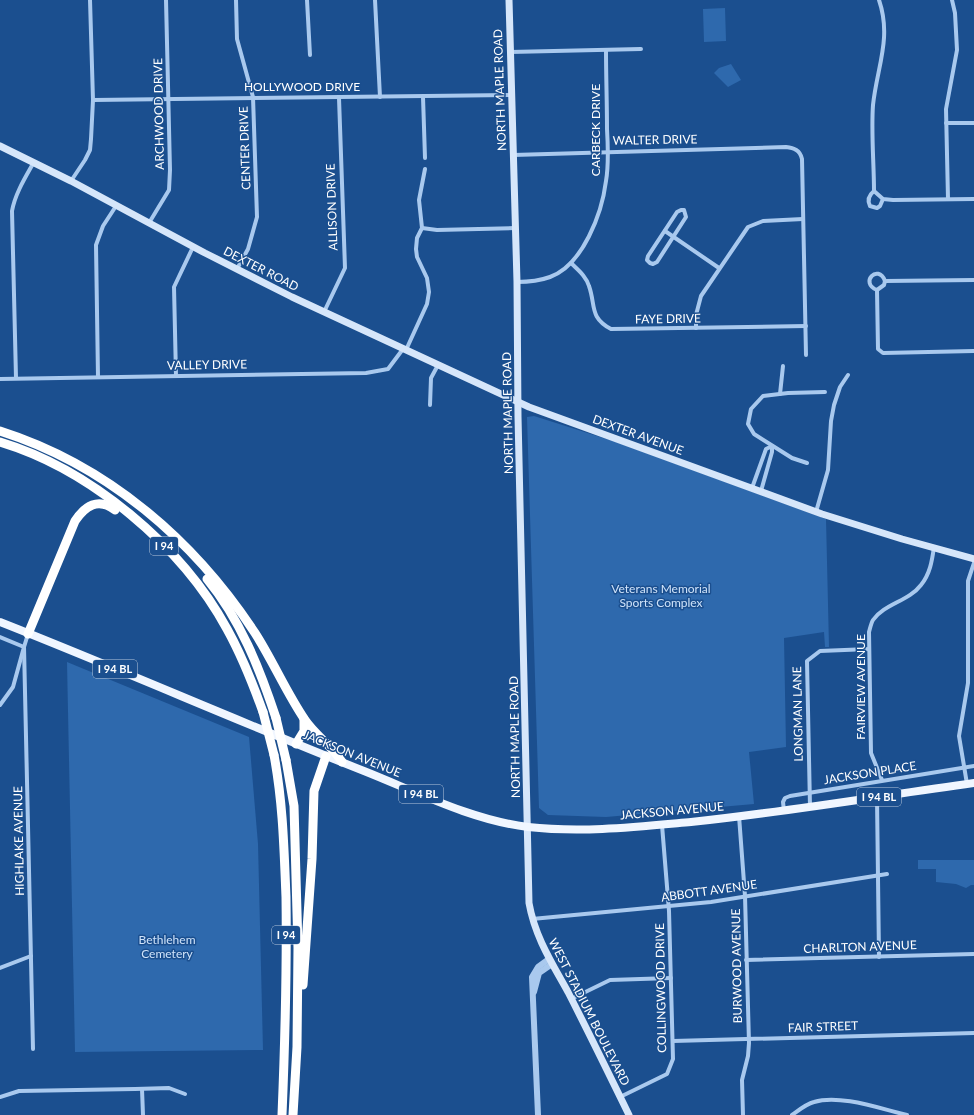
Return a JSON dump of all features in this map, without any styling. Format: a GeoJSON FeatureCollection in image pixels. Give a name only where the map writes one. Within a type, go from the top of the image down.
{"type":"FeatureCollection","features":[{"type":"Feature","properties":{"kind":"highway","name":"I 94"},"geometry":{"type":"LineString","coordinates":[[0,431],[66,457],[122,492],[148,514],[195,563],[213,586],[228,609],[252,653],[276,718],[286,760],[294,806],[298,948],[297,1028],[293,1115]]}},
{"type":"Feature","properties":{"kind":"highway","name":"I 94"},"geometry":{"type":"LineString","coordinates":[[0,442],[36,456],[85,483],[133,518],[159,541],[200,588],[224,623],[252,680],[263,712],[274,755],[281,795],[283,822],[286,913],[286,1008],[282,1115]]}},
{"type":"Feature","properties":{"kind":"highway"},"geometry":{"type":"LineString","coordinates":[[28,634],[75,522],[85,509],[96,504],[106,504],[159,541]]}},
{"type":"Feature","properties":{"kind":"highway"},"geometry":{"type":"LineString","coordinates":[[148,514],[184,543],[237,606],[256,635],[304,719],[317,736],[335,751],[342,762]]}},
{"type":"Feature","properties":{"kind":"highway"},"geometry":{"type":"LineString","coordinates":[[296,744],[304,731],[304,719]]}},
{"type":"Feature","properties":{"kind":"highway"},"geometry":{"type":"LineString","coordinates":[[297,1028],[304,977],[312,859],[314,791],[326,756]]}},
{"type":"Feature","properties":{"kind":"main road","name":"NORTH MAPLE ROAD"},"geometry":{"type":"LineString","coordinates":[[509,0],[517,282],[518,402],[529,903],[532,919]]}},
{"type":"Feature","properties":{"kind":"main road","name":"DEXTER ROAD"},"geometry":{"type":"LineString","coordinates":[[0,146],[71,181],[193,247],[324,312],[518,402]]}},
{"type":"Feature","properties":{"kind":"main road","name":"DEXTER AVENUE"},"geometry":{"type":"LineString","coordinates":[[518,402],[816,512],[902,539],[974,559]]}},
{"type":"Feature","properties":{"kind":"main road","name":"JACKSON AVENUE"},"geometry":{"type":"LineString","coordinates":[[0,622],[296,744],[472,814],[505,823],[528,827],[596,830],[662,825],[784,812],[970,784]]}},
{"type":"Feature","properties":{"kind":"main road","name":"WEST STADIUM BOULEVARD"},"geometry":{"type":"LineString","coordinates":[[532,919],[551,961],[629,1115]]}},
{"type":"Feature","properties":{"kind":"street"},"geometry":{"type":"LineString","coordinates":[[71,181],[90,150],[93,100],[90,0]]}},
{"type":"Feature","properties":{"kind":"street","name":"ARCHWOOD DRIVE"},"geometry":{"type":"LineString","coordinates":[[149,222],[169,190],[169,100],[166,0]]}},
{"type":"Feature","properties":{"kind":"street","name":"CENTER DRIVE"},"geometry":{"type":"LineString","coordinates":[[236,0],[237,39],[253,97],[257,217],[248,249],[237,269]]}},
{"type":"Feature","properties":{"kind":"street"},"geometry":{"type":"LineString","coordinates":[[306,0],[310,55]]}},
{"type":"Feature","properties":{"kind":"street"},"geometry":{"type":"LineString","coordinates":[[375,0],[380,97]]}},
{"type":"Feature","properties":{"kind":"street"},"geometry":{"type":"LineString","coordinates":[[879,0],[883,12],[885,37],[873,106],[876,193],[883,199],[974,199]]}},
{"type":"Feature","properties":{"kind":"street"},"geometry":{"type":"LineString","coordinates":[[948,199],[946,101],[957,50],[955,13],[952,0]]}},
{"type":"Feature","properties":{"kind":"street"},"geometry":{"type":"LineString","coordinates":[[510,52],[641,49]]}},
{"type":"Feature","properties":{"kind":"street","name":"CARBECK DRIVE"},"geometry":{"type":"LineString","coordinates":[[517,282],[539,280],[551,277],[571,263],[586,242],[599,209],[607,180],[608,152],[606,50]]}},
{"type":"Feature","properties":{"kind":"street","name":"HOLLYWOOD DRIVE"},"geometry":{"type":"LineString","coordinates":[[93,100],[511,95]]}},
{"type":"Feature","properties":{"kind":"street"},"geometry":{"type":"LineString","coordinates":[[423,97],[425,158]]}},
{"type":"Feature","properties":{"kind":"street","name":"ALLISON DRIVE"},"geometry":{"type":"LineString","coordinates":[[324,312],[344,268],[339,98]]}},
{"type":"Feature","properties":{"kind":"street"},"geometry":{"type":"LineString","coordinates":[[946,123],[974,123]]}},
{"type":"Feature","properties":{"kind":"street","name":"WALTER DRIVE"},"geometry":{"type":"LineString","coordinates":[[513,155],[786,147],[798,151],[801,154],[803,219]]}},
{"type":"Feature","properties":{"kind":"street"},"geometry":{"type":"LineString","coordinates":[[16,378],[12,212],[13,203],[34,162]]}},
{"type":"Feature","properties":{"kind":"street"},"geometry":{"type":"LineString","coordinates":[[405,350],[427,304],[429,292],[427,278],[416,249],[417,238],[422,228],[419,200],[425,169]]}},
{"type":"Feature","properties":{"kind":"street"},"geometry":{"type":"LineString","coordinates":[[876,193],[869,196],[868,202],[870,206],[877,208],[880,206],[883,199]]}},
{"type":"Feature","properties":{"kind":"street"},"geometry":{"type":"LineString","coordinates":[[98,377],[96,245],[103,226],[116,206]]}},
{"type":"Feature","properties":{"kind":"street"},"geometry":{"type":"LineString","coordinates":[[684,210],[686,217],[673,237],[657,262],[654,264],[647,260],[648,256],[678,212],[684,210]]}},
{"type":"Feature","properties":{"kind":"street"},"geometry":{"type":"LineString","coordinates":[[696,328],[696,315],[701,296],[748,227],[763,221],[803,219],[806,355]]}},
{"type":"Feature","properties":{"kind":"street"},"geometry":{"type":"LineString","coordinates":[[422,228],[437,230],[515,228]]}},
{"type":"Feature","properties":{"kind":"street"},"geometry":{"type":"LineString","coordinates":[[665,231],[719,268]]}},
{"type":"Feature","properties":{"kind":"street"},"geometry":{"type":"LineString","coordinates":[[176,376],[174,287],[193,247]]}},
{"type":"Feature","properties":{"kind":"street","name":"FAYE DRIVE"},"geometry":{"type":"LineString","coordinates":[[571,263],[583,275],[589,286],[594,312],[598,319],[611,329],[806,326]]}},
{"type":"Feature","properties":{"kind":"street"},"geometry":{"type":"LineString","coordinates":[[877,290],[872,288],[869,283],[873,274],[883,276],[885,281]]}},
{"type":"Feature","properties":{"kind":"street"},"geometry":{"type":"LineString","coordinates":[[885,281],[974,280]]}},
{"type":"Feature","properties":{"kind":"street"},"geometry":{"type":"LineString","coordinates":[[877,290],[884,285],[885,281]]}},
{"type":"Feature","properties":{"kind":"street"},"geometry":{"type":"LineString","coordinates":[[877,290],[878,349],[883,353],[974,351]]}},
{"type":"Feature","properties":{"kind":"street","name":"VALLEY DRIVE"},"geometry":{"type":"LineString","coordinates":[[0,379],[382,372],[392,365],[405,350]]}},
{"type":"Feature","properties":{"kind":"street"},"geometry":{"type":"LineString","coordinates":[[430,405],[431,378],[438,365]]}},
{"type":"Feature","properties":{"kind":"street"},"geometry":{"type":"LineString","coordinates":[[780,394],[783,366]]}},
{"type":"Feature","properties":{"kind":"street"},"geometry":{"type":"LineString","coordinates":[[816,512],[828,470],[831,422],[834,406],[840,387],[848,375]]}},
{"type":"Feature","properties":{"kind":"street"},"geometry":{"type":"LineString","coordinates":[[807,463],[792,458],[754,434],[748,424],[751,409],[763,396],[825,392]]}},
{"type":"Feature","properties":{"kind":"street"},"geometry":{"type":"LineString","coordinates":[[752,488],[766,449],[772,446]]}},
{"type":"Feature","properties":{"kind":"street"},"geometry":{"type":"LineString","coordinates":[[761,491],[772,452],[772,446]]}},
{"type":"Feature","properties":{"kind":"street","name":"FAIRVIEW AVENUE"},"geometry":{"type":"LineString","coordinates":[[882,780],[871,753],[869,632],[873,620],[921,586],[931,565],[934,547]]}},
{"type":"Feature","properties":{"kind":"street"},"geometry":{"type":"LineString","coordinates":[[970,784],[963,768],[959,736],[968,683],[968,581],[974,563]]}},
{"type":"Feature","properties":{"kind":"street","name":"HIGHLAKE AVENUE"},"geometry":{"type":"LineString","coordinates":[[28,634],[24,647],[33,1050]]}},
{"type":"Feature","properties":{"kind":"street"},"geometry":{"type":"LineString","coordinates":[[0,637],[24,647],[13,687],[0,704]]}},
{"type":"Feature","properties":{"kind":"street","name":"LONGMAN LANE"},"geometry":{"type":"LineString","coordinates":[[810,808],[807,660],[820,651],[869,649]]}},
{"type":"Feature","properties":{"kind":"street","name":"JACKSON PLACE"},"geometry":{"type":"LineString","coordinates":[[784,812],[784,798],[882,780],[974,766]]}},
{"type":"Feature","properties":{"kind":"street"},"geometry":{"type":"LineString","coordinates":[[877,798],[879,957]]}},
{"type":"Feature","properties":{"kind":"street","name":"BURWOOD AVENUE"},"geometry":{"type":"LineString","coordinates":[[739,816],[745,896],[748,1039],[748,1056],[742,1080],[743,1115]]}},
{"type":"Feature","properties":{"kind":"street","name":"COLLINGWOOD DRIVE"},"geometry":{"type":"LineString","coordinates":[[620,1097],[667,1074],[673,1059],[669,907],[662,825]]}},
{"type":"Feature","properties":{"kind":"street","name":"ABBOTT AVENUE"},"geometry":{"type":"LineString","coordinates":[[532,919],[669,907],[888,874]]}},
{"type":"Feature","properties":{"kind":"street","name":"CHARLTON AVENUE"},"geometry":{"type":"LineString","coordinates":[[746,960],[974,954]]}},
{"type":"Feature","properties":{"kind":"street"},"geometry":{"type":"LineString","coordinates":[[0,968],[31,956]]}},
{"type":"Feature","properties":{"kind":"street"},"geometry":{"type":"LineString","coordinates":[[538,1115],[534,992],[539,973],[551,961]]}},
{"type":"Feature","properties":{"kind":"street"},"geometry":{"type":"LineString","coordinates":[[571,999],[610,980],[671,978]]}},
{"type":"Feature","properties":{"kind":"street","name":"FAIR STREET"},"geometry":{"type":"LineString","coordinates":[[673,1041],[974,1033]]}},
{"type":"Feature","properties":{"kind":"street"},"geometry":{"type":"LineString","coordinates":[[0,1097],[19,1091],[169,1088],[184,1094]]}},
{"type":"Feature","properties":{"kind":"street"},"geometry":{"type":"LineString","coordinates":[[142,1089],[143,1115]]}},
{"type":"Feature","properties":{"kind":"street"},"geometry":{"type":"LineString","coordinates":[[792,1115],[814,1102],[827,1100],[861,1104],[907,1115]]}},
{"type":"Feature","properties":{"kind":"green space"},"geometry":{"type":"Polygon","coordinates":[[[725,8],[726,41],[704,42],[703,9],[725,8]]]}},
{"type":"Feature","properties":{"kind":"green space"},"geometry":{"type":"Polygon","coordinates":[[[731,64],[741,80],[728,87],[714,73],[719,68],[731,64]]]}},
{"type":"Feature","properties":{"kind":"green space","name":"Veterans Memorial Sports Complex"},"geometry":{"type":"Polygon","coordinates":[[[534,416],[616,442],[826,519],[829,647],[825,647],[824,632],[784,638],[786,747],[749,752],[754,804],[606,817],[548,815],[539,808],[527,417],[534,416]]]}},
{"type":"Feature","properties":{"kind":"green space","name":"Bethlehem Cemetery"},"geometry":{"type":"Polygon","coordinates":[[[67,662],[249,737],[258,844],[263,1050],[75,1052],[67,662]]]}},
{"type":"Feature","properties":{"kind":"green space"},"geometry":{"type":"Polygon","coordinates":[[[918,860],[974,860],[974,885],[966,888],[956,884],[936,882],[936,869],[918,869],[918,860]]]}}]}
